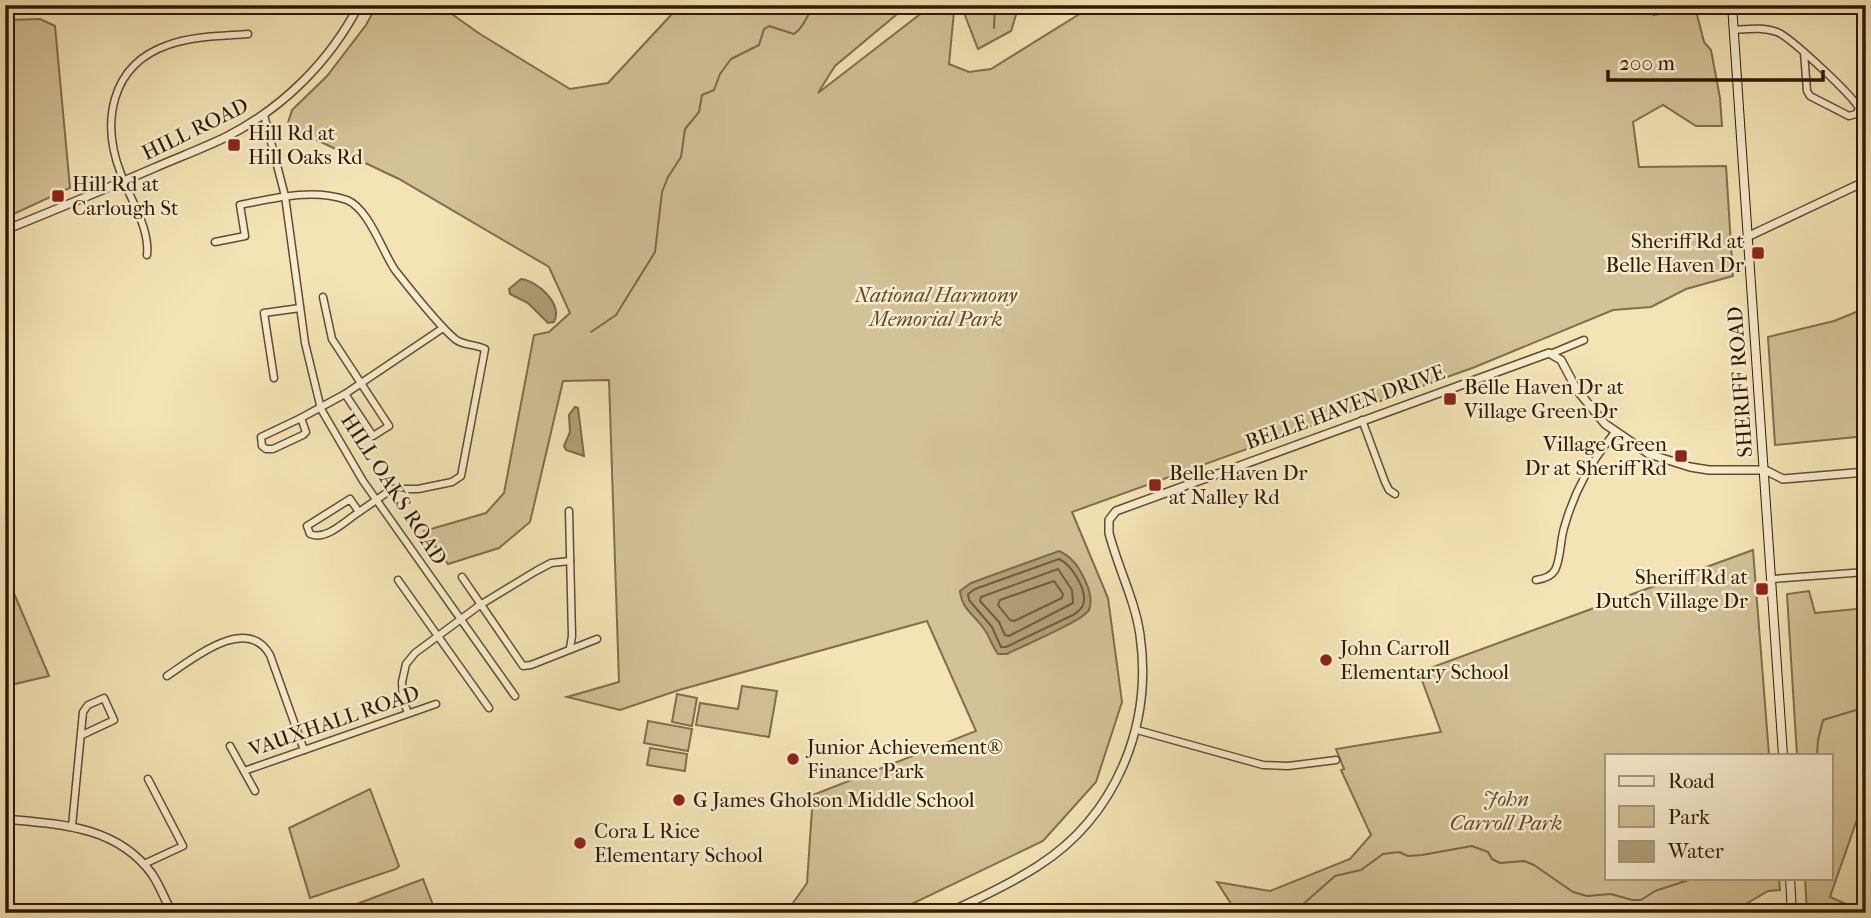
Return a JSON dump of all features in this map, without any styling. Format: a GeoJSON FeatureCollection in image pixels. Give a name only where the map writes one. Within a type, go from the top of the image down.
{"type":"FeatureCollection","features":[{"type":"Feature","properties":{"kind":"main road","name":"SHERIFF ROAD"},"geometry":{"type":"LineString","coordinates":[[1732,5],[1783,754]]}},
{"type":"Feature","properties":{"kind":"main road"},"geometry":{"type":"LineString","coordinates":[[1790,880],[1793,913]]}},
{"type":"Feature","properties":{"kind":"street","name":"HILL ROAD"},"geometry":{"type":"LineString","coordinates":[[5,230],[226,137],[264,115],[320,64],[344,32],[359,5]]}},
{"type":"Feature","properties":{"kind":"street"},"geometry":{"type":"LineString","coordinates":[[1734,30],[1761,29],[1788,37],[1804,52],[1858,103],[1860,109],[1856,114],[1849,116],[1810,96],[1807,91],[1804,52]]}},
{"type":"Feature","properties":{"kind":"street"},"geometry":{"type":"LineString","coordinates":[[147,255],[146,234],[112,150],[110,126],[116,97],[129,73],[150,54],[167,45],[195,39],[248,34]]}},
{"type":"Feature","properties":{"kind":"street","name":"HILL OAKS ROAD"},"geometry":{"type":"LineString","coordinates":[[264,115],[285,196],[309,364],[321,409],[348,458],[514,696]]}},
{"type":"Feature","properties":{"kind":"street"},"geometry":{"type":"LineString","coordinates":[[1747,237],[1866,181]]}},
{"type":"Feature","properties":{"kind":"street"},"geometry":{"type":"LineString","coordinates":[[215,242],[245,236],[240,205],[285,196],[344,200],[357,207],[396,270],[443,328],[456,341],[482,347],[485,352],[461,476],[452,482],[418,489],[394,488],[377,499],[359,512],[324,536],[317,537],[307,529],[307,526],[350,499],[359,512]]}},
{"type":"Feature","properties":{"kind":"street"},"geometry":{"type":"LineString","coordinates":[[323,297],[332,339],[389,426],[373,436],[345,394]]}},
{"type":"Feature","properties":{"kind":"street"},"geometry":{"type":"LineString","coordinates":[[274,378],[264,313],[300,308]]}},
{"type":"Feature","properties":{"kind":"street"},"geometry":{"type":"LineString","coordinates":[[301,418],[306,432],[303,435],[273,449],[262,446],[261,437],[301,418],[321,409],[443,328]]}},
{"type":"Feature","properties":{"kind":"street","name":"BELLE HAVEN DRIVE"},"geometry":{"type":"LineString","coordinates":[[1137,730],[1144,681],[1140,633],[1108,528],[1110,517],[1119,510],[1544,354],[1553,354],[1584,340]]}},
{"type":"Feature","properties":{"kind":"street"},"geometry":{"type":"LineString","coordinates":[[1553,354],[1564,365],[1586,401],[1615,432],[1649,454],[1709,470],[1765,470],[1783,479],[1866,472]]}},
{"type":"Feature","properties":{"kind":"street"},"geometry":{"type":"LineString","coordinates":[[1362,420],[1385,482],[1395,494]]}},
{"type":"Feature","properties":{"kind":"street"},"geometry":{"type":"LineString","coordinates":[[1536,580],[1545,579],[1555,570],[1562,533],[1576,489],[1615,432]]}},
{"type":"Feature","properties":{"kind":"street"},"geometry":{"type":"LineString","coordinates":[[569,511],[570,648]]}},
{"type":"Feature","properties":{"kind":"street"},"geometry":{"type":"LineString","coordinates":[[408,713],[402,692],[404,669],[415,653],[480,605],[545,566],[570,561]]}},
{"type":"Feature","properties":{"kind":"street"},"geometry":{"type":"LineString","coordinates":[[1772,579],[1866,572]]}},
{"type":"Feature","properties":{"kind":"street"},"geometry":{"type":"LineString","coordinates":[[462,577],[523,666],[597,639]]}},
{"type":"Feature","properties":{"kind":"street"},"geometry":{"type":"LineString","coordinates":[[397,580],[489,708]]}},
{"type":"Feature","properties":{"kind":"street"},"geometry":{"type":"LineString","coordinates":[[167,676],[229,640],[243,636],[256,640],[270,655],[304,750]]}},
{"type":"Feature","properties":{"kind":"street"},"geometry":{"type":"LineString","coordinates":[[72,826],[83,712],[88,705],[104,698],[114,720],[82,735]]}},
{"type":"Feature","properties":{"kind":"street","name":"VAUXHALL ROAD"},"geometry":{"type":"LineString","coordinates":[[244,771],[436,704]]}},
{"type":"Feature","properties":{"kind":"street"},"geometry":{"type":"LineString","coordinates":[[947,913],[1039,866],[1070,839],[1110,793],[1125,764],[1137,730],[1263,765],[1288,766],[1336,760]]}},
{"type":"Feature","properties":{"kind":"street"},"geometry":{"type":"LineString","coordinates":[[230,746],[255,791]]}},
{"type":"Feature","properties":{"kind":"street"},"geometry":{"type":"LineString","coordinates":[[144,864],[183,846],[148,779]]}},
{"type":"Feature","properties":{"kind":"street"},"geometry":{"type":"LineString","coordinates":[[5,819],[72,826],[108,836],[144,864],[172,913]]}},
{"type":"Feature","properties":{"kind":"green space","name":"National Harmony Memorial Park"},"geometry":{"type":"Polygon","coordinates":[[[377,5],[439,5],[480,34],[570,89],[608,83],[671,15],[672,5],[908,5],[835,66],[818,93],[932,5],[948,5],[954,11],[949,64],[969,72],[991,69],[1094,5],[1655,5],[1654,15],[1695,7],[1704,42],[1711,50],[1722,126],[1696,126],[1663,105],[1633,122],[1639,167],[1726,166],[1733,276],[1686,289],[1651,307],[1613,310],[1475,367],[1072,512],[1108,598],[1122,702],[1096,782],[1043,841],[893,913],[786,913],[807,883],[813,795],[976,731],[927,621],[679,690],[620,710],[567,697],[619,682],[609,380],[563,381],[530,522],[499,548],[448,564],[424,531],[486,513],[504,493],[534,335],[549,332],[570,313],[549,267],[399,179],[287,126],[292,110],[327,76],[366,25],[377,5]]]}},
{"type":"Feature","properties":{"kind":"green space"},"geometry":{"type":"Polygon","coordinates":[[[961,5],[1019,5],[1011,31],[978,49],[961,5]]]}},
{"type":"Feature","properties":{"kind":"green space"},"geometry":{"type":"Polygon","coordinates":[[[40,19],[55,26],[70,188],[5,218],[5,20],[40,19]]]}},
{"type":"Feature","properties":{"kind":"green space"},"geometry":{"type":"Polygon","coordinates":[[[1866,308],[1866,436],[1775,445],[1768,337],[1834,321],[1866,308]]]}},
{"type":"Feature","properties":{"kind":"green space","name":"John Carroll Park"},"geometry":{"type":"Polygon","coordinates":[[[1753,550],[1769,754],[1605,754],[1605,880],[1779,880],[1780,890],[1768,891],[1731,913],[1237,913],[1217,882],[1270,891],[1350,859],[1371,835],[1341,770],[1344,769],[1336,749],[1441,732],[1419,672],[1753,550]]]}},
{"type":"Feature","properties":{"kind":"green space"},"geometry":{"type":"Polygon","coordinates":[[[5,572],[49,676],[15,684],[5,692],[5,572]]]}},
{"type":"Feature","properties":{"kind":"green space"},"geometry":{"type":"Polygon","coordinates":[[[1809,591],[1815,613],[1866,608],[1866,769],[1861,808],[1830,897],[1866,913],[1807,913],[1805,880],[1832,880],[1832,754],[1797,754],[1787,594],[1809,591]]]}},
{"type":"Feature","properties":{"kind":"green space"},"geometry":{"type":"Polygon","coordinates":[[[742,686],[777,691],[769,737],[696,725],[700,703],[738,709],[742,686]]]}},
{"type":"Feature","properties":{"kind":"green space"},"geometry":{"type":"Polygon","coordinates":[[[677,694],[697,698],[692,726],[672,722],[677,694]]]}},
{"type":"Feature","properties":{"kind":"green space"},"geometry":{"type":"Polygon","coordinates":[[[648,721],[692,729],[688,751],[644,743],[648,721]]]}},
{"type":"Feature","properties":{"kind":"green space"},"geometry":{"type":"Polygon","coordinates":[[[650,748],[687,754],[685,771],[647,765],[650,748]]]}},
{"type":"Feature","properties":{"kind":"green space"},"geometry":{"type":"Polygon","coordinates":[[[370,789],[399,866],[310,898],[289,828],[370,789]]]}},
{"type":"Feature","properties":{"kind":"green space"},"geometry":{"type":"Polygon","coordinates":[[[423,879],[436,913],[333,913],[423,879]]]}},
{"type":"Feature","properties":{"kind":"water"},"geometry":{"type":"Polygon","coordinates":[[[521,279],[535,284],[547,294],[555,308],[554,322],[548,323],[528,303],[510,294],[509,289],[521,279]]]}},
{"type":"Feature","properties":{"kind":"water"},"geometry":{"type":"Polygon","coordinates":[[[575,407],[578,408],[584,456],[566,450],[564,446],[570,432],[569,415],[575,407]]]}},
{"type":"Feature","properties":{"kind":"water"},"geometry":{"type":"Polygon","coordinates":[[[1059,551],[1074,562],[1084,578],[1090,594],[1089,610],[1051,633],[1007,654],[998,654],[984,629],[966,607],[960,591],[971,583],[1059,551]]]}},
{"type":"Feature","properties":{"kind":"waterway"},"geometry":{"type":"LineString","coordinates":[[591,332],[616,315],[655,252],[662,192],[681,157],[685,129],[699,112],[702,95],[714,90],[720,74],[731,59],[759,45],[764,29],[769,26],[794,34],[802,27],[810,12],[819,5]]}},
{"type":"Feature","properties":{"kind":"waterway"},"geometry":{"type":"LineString","coordinates":[[994,28],[995,5]]}},
{"type":"Feature","properties":{"kind":"waterway"},"geometry":{"type":"LineString","coordinates":[[1817,754],[1823,720],[1866,707]]}},
{"type":"Feature","properties":{"kind":"waterway"},"geometry":{"type":"LineString","coordinates":[[1301,906],[1335,876],[1361,870],[1383,854],[1399,852],[1408,856],[1422,855],[1472,846],[1488,852],[1492,859],[1500,863],[1524,861],[1534,865],[1573,892],[1587,896],[1611,894],[1641,900],[1655,891],[1689,880]]}},
{"type":"Feature","properties":{"kind":"place","name":"Hill Rd at Hill Oaks Rd"},"geometry":{"type":"Point","coordinates":[234,145]}},
{"type":"Feature","properties":{"kind":"place","name":"Hill Rd at Carlough St"},"geometry":{"type":"Point","coordinates":[58,196]}},
{"type":"Feature","properties":{"kind":"place","name":"Sheriff Rd at Belle Haven Dr"},"geometry":{"type":"Point","coordinates":[1758,253]}},
{"type":"Feature","properties":{"kind":"place","name":"Belle Haven Dr at Village Green Dr"},"geometry":{"type":"Point","coordinates":[1450,399]}},
{"type":"Feature","properties":{"kind":"place","name":"Village Green Dr at Sheriff Rd"},"geometry":{"type":"Point","coordinates":[1681,456]}},
{"type":"Feature","properties":{"kind":"place","name":"Belle Haven Dr at Nalley Rd"},"geometry":{"type":"Point","coordinates":[1155,485]}},
{"type":"Feature","properties":{"kind":"place","name":"Sheriff Rd at Dutch Village Dr"},"geometry":{"type":"Point","coordinates":[1762,589]}},
{"type":"Feature","properties":{"kind":"place","name":"John Carroll Elementary School"},"geometry":{"type":"Point","coordinates":[1326,660]}},
{"type":"Feature","properties":{"kind":"place","name":"Junior Achievement® Finance Park"},"geometry":{"type":"Point","coordinates":[793,759]}},
{"type":"Feature","properties":{"kind":"place","name":"G James Gholson Middle School"},"geometry":{"type":"Point","coordinates":[679,800]}},
{"type":"Feature","properties":{"kind":"place","name":"Cora L Rice Elementary School"},"geometry":{"type":"Point","coordinates":[580,843]}}]}
